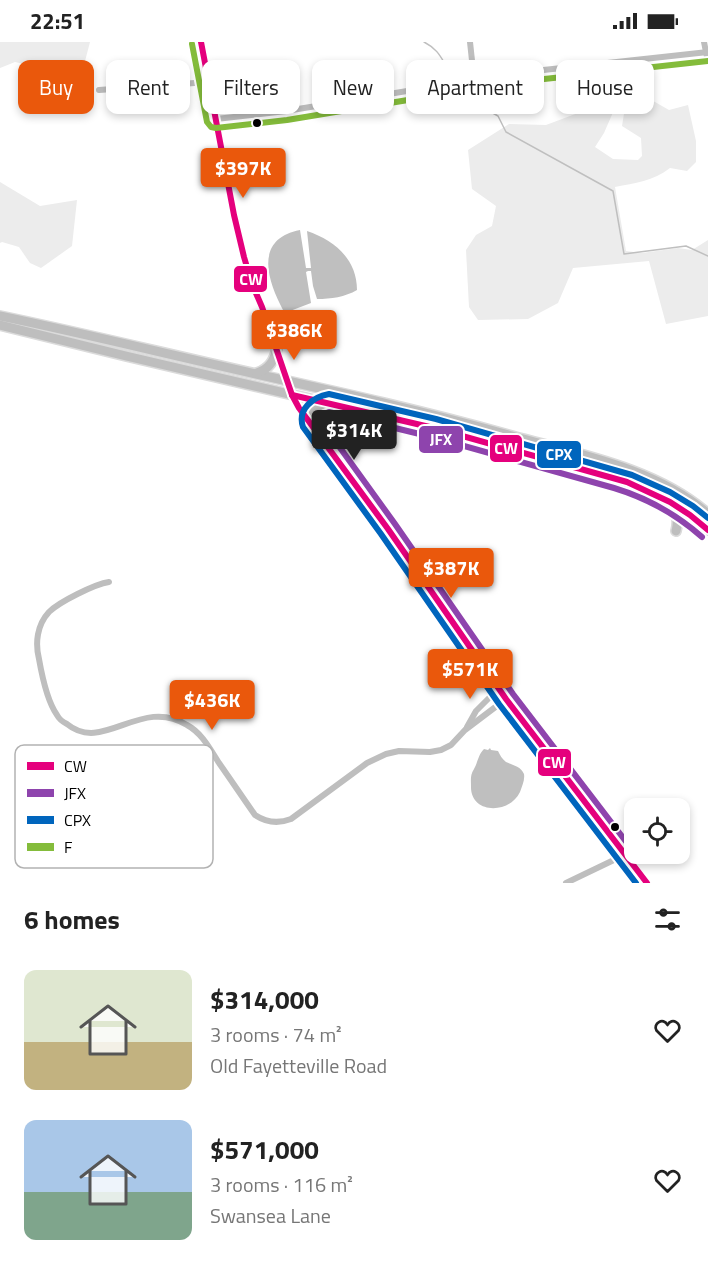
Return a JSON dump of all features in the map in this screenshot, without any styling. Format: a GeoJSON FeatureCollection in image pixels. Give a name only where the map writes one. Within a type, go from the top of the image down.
{"type":"FeatureCollection","features":[{"type":"Feature","properties":{"kind":"highway"},"geometry":{"type":"LineString","coordinates":[[0,316],[87,334],[467,423],[640,473],[669,487],[708,514]]}},
{"type":"Feature","properties":{"kind":"highway"},"geometry":{"type":"LineString","coordinates":[[0,325],[435,428],[607,476],[637,485],[674,504],[708,530]]}},
{"type":"Feature","properties":{"kind":"highway"},"geometry":{"type":"LineString","coordinates":[[255,374],[269,367],[277,349]]}},
{"type":"Feature","properties":{"kind":"highway"},"geometry":{"type":"LineString","coordinates":[[310,422],[314,410],[329,403]]}},
{"type":"Feature","properties":{"kind":"highway"},"geometry":{"type":"LineString","coordinates":[[674,504],[678,518],[676,531]]}},
{"type":"Feature","properties":{"kind":"street"},"geometry":{"type":"LineString","coordinates":[[201,42],[204,60]]}},
{"type":"Feature","properties":{"kind":"street"},"geometry":{"type":"LineString","coordinates":[[470,42],[472,60]]}},
{"type":"Feature","properties":{"kind":"street"},"geometry":{"type":"LineString","coordinates":[[704,42],[708,62]]}},
{"type":"Feature","properties":{"kind":"street"},"geometry":{"type":"LineString","coordinates":[[544,69],[707,52]]}},
{"type":"Feature","properties":{"kind":"street"},"geometry":{"type":"LineString","coordinates":[[99,90],[202,82]]}},
{"type":"Feature","properties":{"kind":"street"},"geometry":{"type":"LineString","coordinates":[[216,119],[286,111],[406,91]]}},
{"type":"Feature","properties":{"kind":"street"},"geometry":{"type":"LineString","coordinates":[[215,114],[246,266],[292,395],[299,408],[388,529],[506,699],[624,853],[566,883]]}},
{"type":"Feature","properties":{"kind":"street"},"geometry":{"type":"LineString","coordinates":[[109,582],[98,584],[51,610],[39,628],[37,652],[45,687],[57,717],[73,729],[85,734],[98,733],[151,716],[164,716],[192,728],[207,745]]}},
{"type":"Feature","properties":{"kind":"street"},"geometry":{"type":"LineString","coordinates":[[465,730],[476,711],[499,688]]}},
{"type":"Feature","properties":{"kind":"street"},"geometry":{"type":"LineString","coordinates":[[213,754],[255,815],[264,821],[279,823],[291,819],[367,763],[386,754],[399,751],[430,752],[451,745],[465,730],[506,699]]}},
{"type":"Feature","properties":{"kind":"street"},"geometry":{"type":"LineString","coordinates":[[632,864],[647,883]]}},
{"type":"Feature","properties":{"kind":"shaded area"},"geometry":{"type":"Polygon","coordinates":[[[0,42],[90,42],[85,60],[18,60],[18,63],[0,68],[0,42]]]}},
{"type":"Feature","properties":{"kind":"shaded area"},"geometry":{"type":"Polygon","coordinates":[[[654,101],[669,110],[688,105],[696,141],[696,162],[687,171],[670,168],[650,179],[615,187],[626,251],[642,253],[678,248],[692,250],[708,240],[708,316],[666,324],[649,261],[573,268],[558,303],[528,319],[478,320],[469,307],[466,250],[476,235],[492,226],[496,206],[472,189],[468,150],[509,124],[546,125],[575,114],[612,114],[595,147],[613,159],[638,160],[642,156],[641,138],[622,126],[624,114],[654,114],[654,101]]]}},
{"type":"Feature","properties":{"kind":"shaded area"},"geometry":{"type":"Polygon","coordinates":[[[0,182],[40,206],[77,200],[72,246],[41,268],[30,263],[19,247],[0,243],[0,182]]]}},
{"type":"Feature","properties":{"kind":"shaded area"},"geometry":{"type":"Polygon","coordinates":[[[300,230],[306,268],[311,268],[307,231],[335,245],[342,252],[353,269],[357,290],[338,297],[317,299],[311,271],[308,271],[306,272],[311,303],[290,311],[283,310],[269,274],[270,251],[285,235],[300,230]]]}},
{"type":"Feature","properties":{"kind":"shaded area"},"geometry":{"type":"Polygon","coordinates":[[[490,748],[498,751],[506,762],[519,767],[524,774],[524,781],[515,799],[499,808],[483,806],[472,795],[472,773],[482,751],[490,748]]]}},
{"type":"Feature","properties":{"kind":"waterway"},"geometry":{"type":"LineString","coordinates":[[424,42],[438,53],[442,60]]}},
{"type":"Feature","properties":{"kind":"waterway"},"geometry":{"type":"LineString","coordinates":[[494,114],[498,116],[506,132],[613,191],[624,254],[686,246],[708,256]]}},
{"type":"Feature","properties":{"kind":"transit line","name":"CW"},"geometry":{"type":"LineString","coordinates":[[201,42],[244,257],[292,395],[506,699],[647,883]]}},
{"type":"Feature","properties":{"kind":"transit line","name":"F"},"geometry":{"type":"LineString","coordinates":[[192,44],[207,122],[211,127],[216,128],[287,120],[517,82],[708,61]]}},
{"type":"Feature","properties":{"kind":"transit line","name":"CPX"},"geometry":{"type":"LineString","coordinates":[[636,883],[499,704],[381,534],[303,427],[302,415],[304,409],[312,401],[329,394],[436,419],[632,475],[670,492],[708,518]]}},
{"type":"Feature","properties":{"kind":"transit line","name":"CW"},"geometry":{"type":"LineString","coordinates":[[292,395],[434,428],[627,482],[670,502],[708,530]]}},
{"type":"Feature","properties":{"kind":"transit line","name":"JFX"},"geometry":{"type":"LineString","coordinates":[[624,839],[513,694],[320,420],[322,415],[329,412],[432,437],[614,488],[661,508],[702,537]]}}]}
